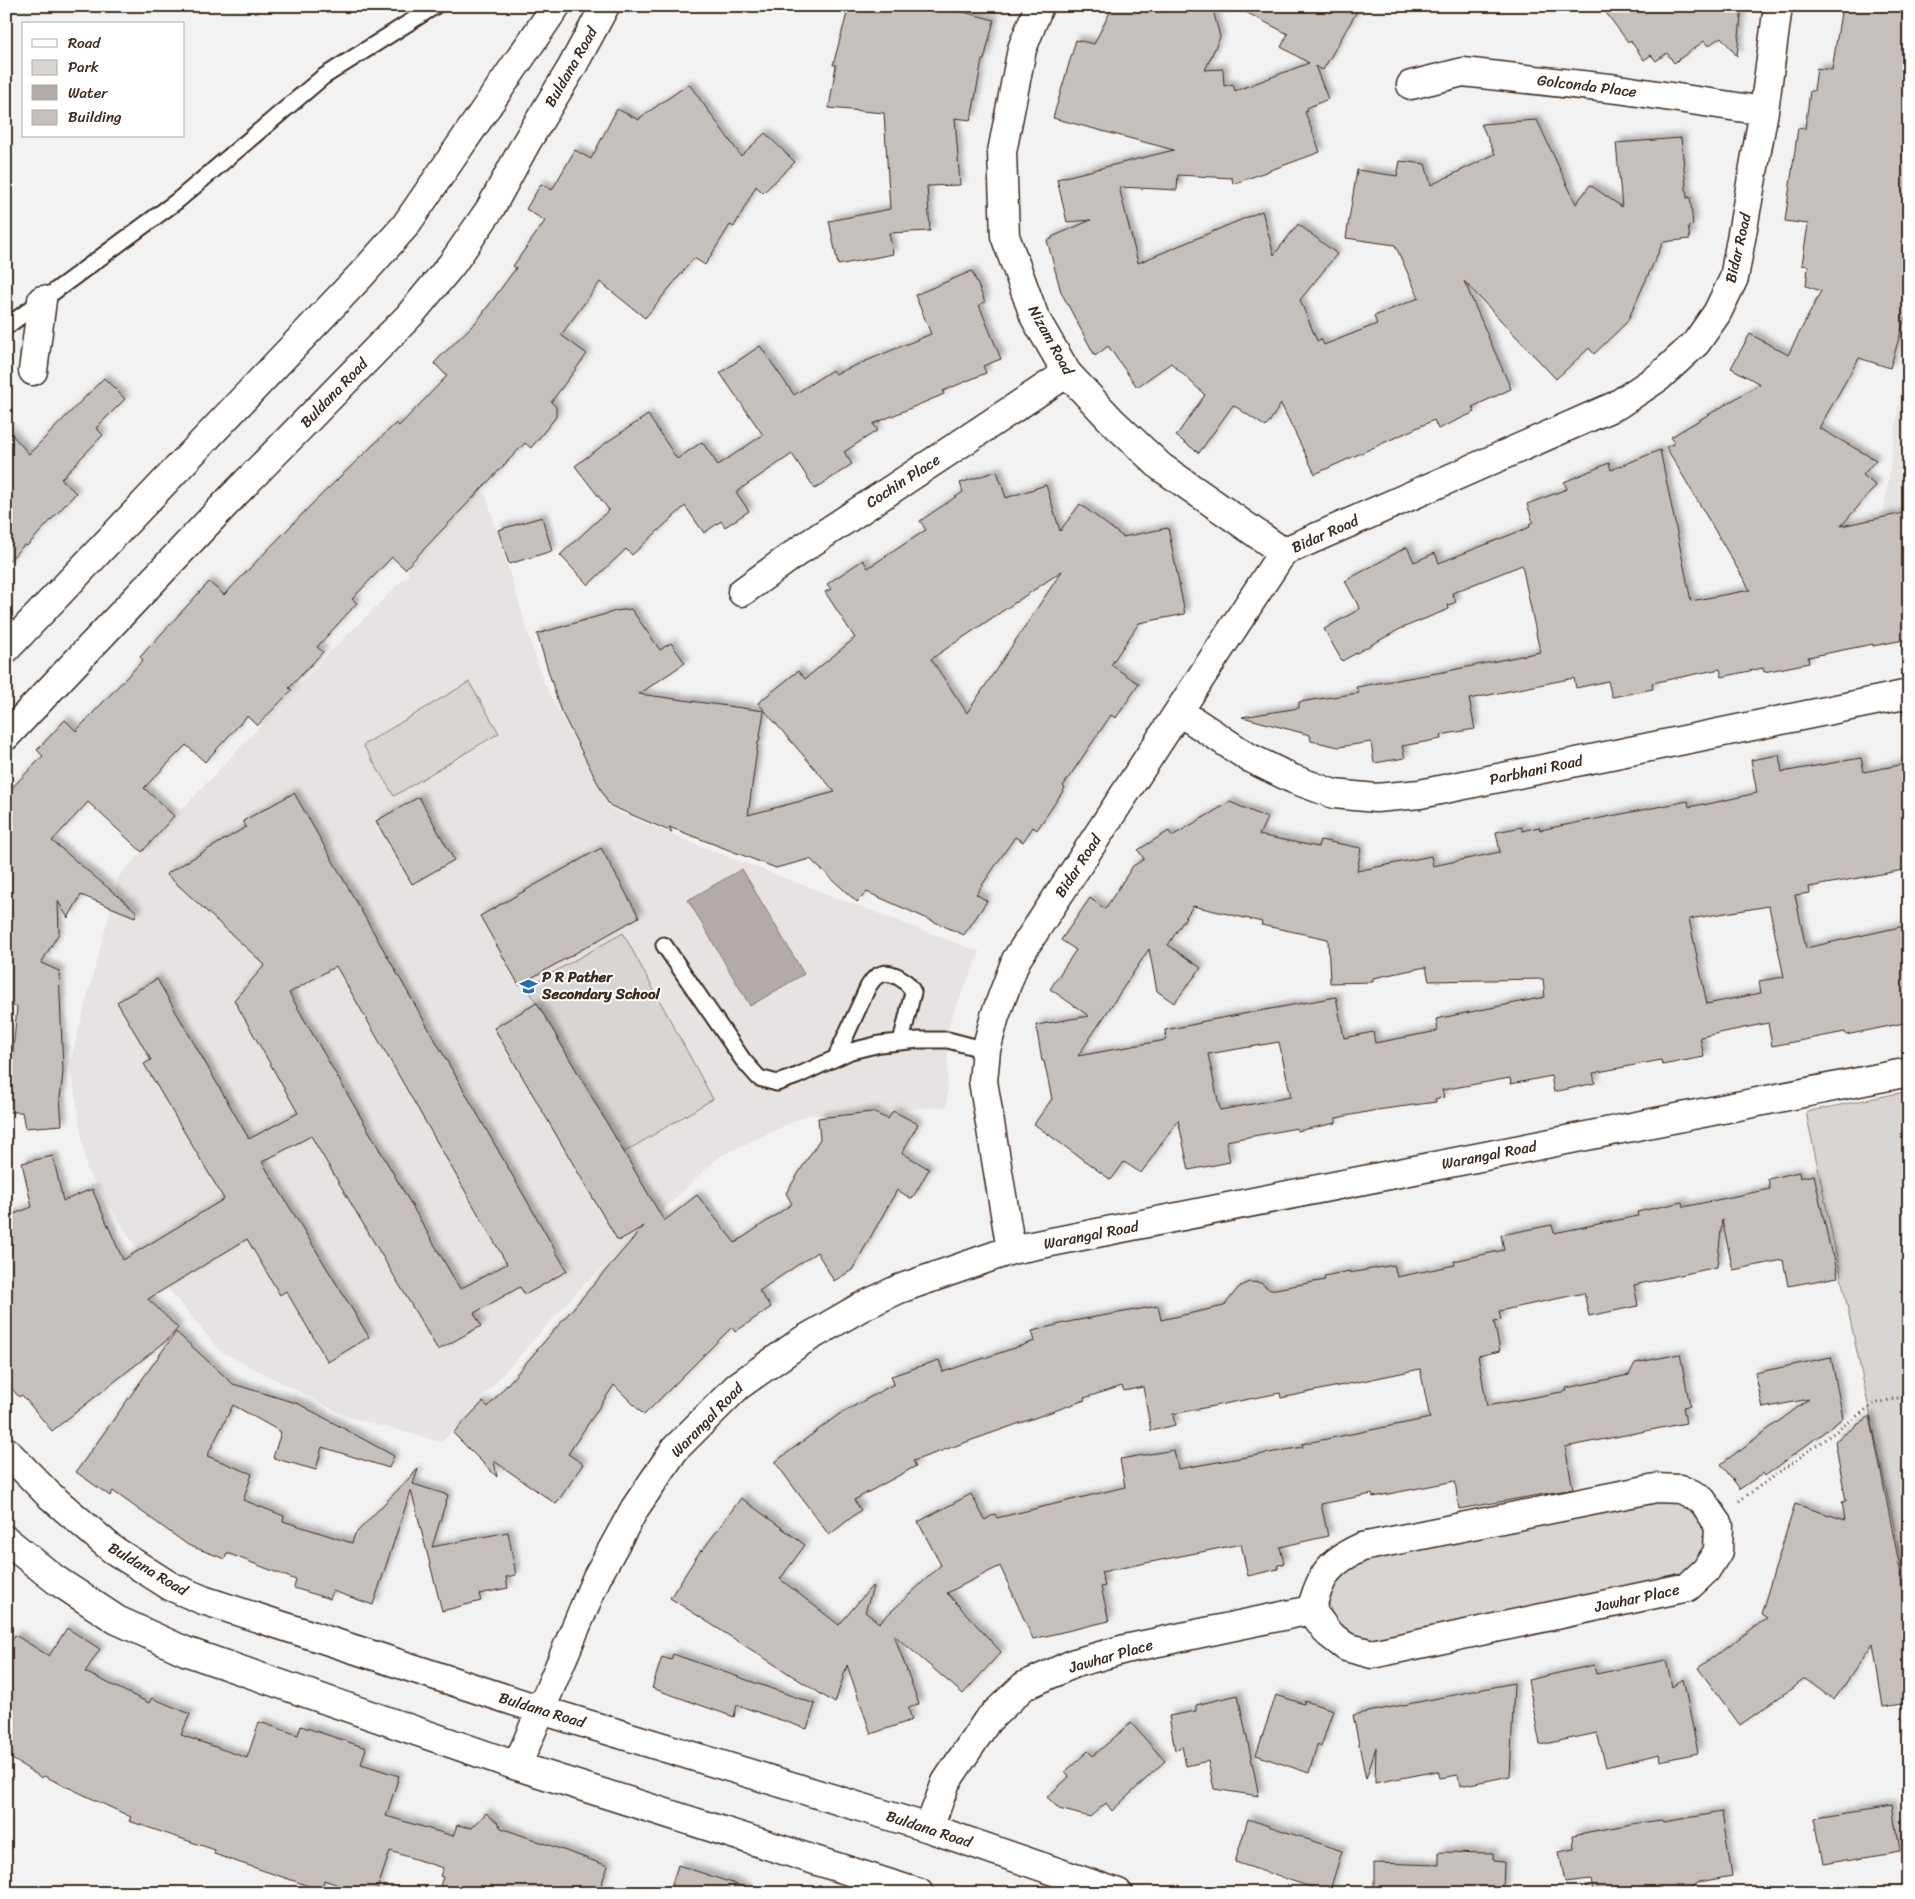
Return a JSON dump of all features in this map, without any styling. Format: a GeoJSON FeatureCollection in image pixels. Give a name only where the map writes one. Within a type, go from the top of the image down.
{"type":"FeatureCollection","features":[{"type":"Feature","properties":{"kind":"street"},"geometry":{"type":"LineString","coordinates":[[6,649],[364,272],[405,226],[556,6]]}},
{"type":"Feature","properties":{"kind":"street","name":"Buldana Road"},"geometry":{"type":"LineString","coordinates":[[6,736],[233,496],[409,316],[452,264],[490,209],[605,6]]}},
{"type":"Feature","properties":{"kind":"street","name":"Nizam Road"},"geometry":{"type":"LineString","coordinates":[[1039,6],[1022,49],[1002,152],[1005,236],[1035,318],[1067,373],[1113,422],[1161,467],[1284,552]]}},
{"type":"Feature","properties":{"kind":"street","name":"Bidar Road"},"geometry":{"type":"LineString","coordinates":[[1011,1250],[983,1082],[986,1050],[995,1016],[1016,960],[1284,552],[1617,405],[1658,377],[1696,343],[1717,313],[1734,278],[1764,111],[1778,6]]}},
{"type":"Feature","properties":{"kind":"street","name":"Golconda Place"},"geometry":{"type":"LineString","coordinates":[[1411,85],[1463,72],[1618,89],[1764,111]]}},
{"type":"Feature","properties":{"kind":"street"},"geometry":{"type":"LineString","coordinates":[[33,371],[42,300]]}},
{"type":"Feature","properties":{"kind":"street","name":"Cochin Place"},"geometry":{"type":"LineString","coordinates":[[742,592],[800,550],[1067,373]]}},
{"type":"Feature","properties":{"kind":"street","name":"Parbhani Road"},"geometry":{"type":"LineString","coordinates":[[1180,712],[1248,757],[1293,779],[1334,794],[1376,798],[1420,794],[1909,694]]}},
{"type":"Feature","properties":{"kind":"street","name":"Warangal Road"},"geometry":{"type":"LineString","coordinates":[[517,1766],[597,1577],[635,1508],[675,1449],[738,1386],[802,1341],[861,1307],[899,1289],[1011,1250],[1909,1072]]}},
{"type":"Feature","properties":{"kind":"street","name":"Buldana Road"},"geometry":{"type":"LineString","coordinates":[[6,1451],[48,1494],[112,1548],[170,1586],[203,1600],[541,1710],[929,1828],[1118,1893]]}},
{"type":"Feature","properties":{"kind":"street","name":"Jawhar Place"},"geometry":{"type":"LineString","coordinates":[[1656,1488],[1680,1490],[1702,1500],[1719,1525],[1718,1551],[1706,1570],[1688,1587],[1372,1654],[1346,1647],[1329,1634],[1311,1610],[1317,1588],[1329,1568],[1343,1556],[1362,1547],[1656,1488]]}},
{"type":"Feature","properties":{"kind":"street"},"geometry":{"type":"LineString","coordinates":[[6,1540],[56,1580],[118,1620],[185,1651],[517,1766],[919,1893]]}},
{"type":"Feature","properties":{"kind":"street","name":"Jawhar Place"},"geometry":{"type":"LineString","coordinates":[[929,1828],[946,1782],[987,1721],[1024,1686],[1075,1663],[1125,1649],[1311,1610]]}},
{"type":"Feature","properties":{"kind":"lane"},"geometry":{"type":"LineString","coordinates":[[6,326],[177,202],[323,77],[435,6]]}},
{"type":"Feature","properties":{"kind":"lane"},"geometry":{"type":"LineString","coordinates":[[664,945],[743,1060],[760,1078],[776,1083],[797,1076],[851,1051],[880,1044],[948,1040],[986,1050]]}},
{"type":"Feature","properties":{"kind":"lane"},"geometry":{"type":"LineString","coordinates":[[836,1057],[868,987],[876,977],[883,974],[901,976],[909,983],[913,992],[901,1042]]}},
{"type":"Feature","properties":{"kind":"path"},"geometry":{"type":"LineString","coordinates":[[1714,1518],[1874,1404],[1909,1395]]}},
{"type":"Feature","properties":{"kind":"shaded area"},"geometry":{"type":"Polygon","coordinates":[[[1909,333],[1909,511],[1883,516],[1909,333]]]}},
{"type":"Feature","properties":{"kind":"shaded area","name":"P R Pather Secondary School"},"geometry":{"type":"Polygon","coordinates":[[[480,490],[486,496],[543,681],[611,809],[703,847],[980,952],[950,1020],[947,1107],[808,1115],[720,1156],[576,1293],[442,1442],[348,1417],[220,1351],[140,1254],[87,1170],[70,1063],[119,876],[333,649],[409,574],[406,571],[446,529],[444,526],[480,490]]]}},
{"type":"Feature","properties":{"kind":"green space"},"geometry":{"type":"Polygon","coordinates":[[[469,682],[499,733],[394,796],[363,745],[469,682]]]}},
{"type":"Feature","properties":{"kind":"green space"},"geometry":{"type":"Polygon","coordinates":[[[623,933],[713,1099],[623,1153],[527,987],[623,933]]]}},
{"type":"Feature","properties":{"kind":"green space"},"geometry":{"type":"Polygon","coordinates":[[[1909,1091],[1909,1608],[1894,1526],[1806,1112],[1909,1091]]]}},
{"type":"Feature","properties":{"kind":"green space"},"geometry":{"type":"Polygon","coordinates":[[[1657,1498],[1691,1505],[1706,1527],[1706,1555],[1680,1580],[1374,1642],[1359,1639],[1348,1633],[1337,1621],[1330,1607],[1328,1599],[1331,1584],[1349,1562],[1657,1498]]]}},
{"type":"Feature","properties":{"kind":"water"},"geometry":{"type":"Polygon","coordinates":[[[742,869],[804,974],[750,1006],[688,900],[742,869]]]}},
{"type":"Feature","properties":{"kind":"building"},"geometry":{"type":"Polygon","coordinates":[[[849,6],[941,6],[994,20],[984,60],[982,60],[971,120],[955,118],[960,185],[927,186],[930,231],[889,233],[893,254],[838,265],[829,221],[890,209],[884,113],[829,108],[836,65],[833,65],[849,6]]]}},
{"type":"Feature","properties":{"kind":"building"},"geometry":{"type":"Polygon","coordinates":[[[1113,6],[1212,6],[1220,37],[1205,70],[1223,69],[1224,86],[1233,84],[1235,91],[1309,63],[1281,47],[1288,34],[1234,6],[1360,6],[1323,70],[1315,66],[1328,99],[1307,108],[1308,111],[1305,112],[1320,152],[1233,184],[1232,178],[1178,175],[1177,190],[1119,187],[1138,263],[1262,211],[1274,255],[1298,224],[1337,254],[1300,300],[1317,341],[1321,339],[1324,345],[1377,324],[1374,316],[1419,298],[1395,245],[1346,238],[1357,170],[1397,176],[1400,161],[1425,164],[1431,185],[1495,154],[1481,124],[1537,120],[1576,204],[1590,185],[1622,207],[1616,143],[1681,138],[1687,198],[1690,197],[1693,225],[1688,226],[1690,239],[1663,242],[1627,322],[1594,354],[1589,348],[1556,379],[1464,281],[1511,389],[1472,407],[1475,412],[1438,429],[1434,420],[1315,474],[1281,404],[1266,427],[1233,405],[1199,453],[1176,436],[1205,395],[1171,363],[1137,387],[1108,346],[1095,356],[1061,292],[1047,240],[1091,220],[1067,222],[1057,179],[1174,150],[1053,118],[1076,40],[1094,44],[1113,6]]]}},
{"type":"Feature","properties":{"kind":"building"},"geometry":{"type":"Polygon","coordinates":[[[1601,6],[1742,6],[1737,56],[1721,37],[1708,46],[1704,41],[1674,63],[1667,53],[1656,61],[1651,55],[1644,60],[1630,40],[1628,42],[1601,6]]]}},
{"type":"Feature","properties":{"kind":"building"},"geometry":{"type":"Polygon","coordinates":[[[1842,6],[1878,6],[1877,8],[1909,10],[1909,305],[1890,368],[1859,358],[1819,428],[1876,460],[1863,475],[1876,486],[1841,526],[1909,512],[1909,639],[1808,657],[1809,663],[1764,672],[1763,668],[1722,677],[1720,669],[1652,683],[1653,689],[1612,697],[1608,681],[1576,688],[1574,678],[1469,699],[1475,729],[1440,735],[1441,739],[1402,746],[1405,758],[1374,763],[1371,742],[1339,747],[1311,741],[1310,735],[1242,717],[1299,708],[1299,702],[1359,693],[1356,687],[1443,672],[1540,652],[1522,565],[1452,593],[1456,602],[1448,605],[1449,609],[1402,628],[1342,661],[1324,629],[1360,609],[1345,581],[1407,547],[1414,562],[1435,553],[1439,563],[1530,527],[1529,524],[1533,522],[1527,504],[1567,489],[1564,482],[1609,463],[1611,470],[1660,450],[1691,601],[1750,590],[1666,447],[1675,443],[1671,437],[1760,384],[1731,368],[1750,334],[1788,355],[1821,291],[1806,286],[1808,266],[1802,265],[1808,224],[1785,221],[1798,128],[1805,129],[1810,91],[1814,91],[1817,68],[1832,70],[1842,6]]]}},
{"type":"Feature","properties":{"kind":"building"},"geometry":{"type":"Polygon","coordinates":[[[689,84],[741,156],[765,133],[795,162],[763,193],[756,186],[734,227],[730,225],[705,265],[694,258],[645,318],[600,282],[561,335],[587,354],[551,402],[556,407],[556,417],[531,448],[525,443],[405,569],[392,557],[352,599],[357,603],[317,647],[323,652],[289,688],[292,690],[257,726],[247,716],[205,762],[186,745],[144,788],[174,816],[142,852],[88,802],[52,841],[137,912],[135,917],[81,895],[68,918],[58,901],[59,933],[41,963],[59,971],[63,1072],[60,1098],[62,1125],[25,1128],[22,1112],[6,1112],[6,1061],[12,1062],[17,1007],[6,1004],[6,794],[43,756],[37,750],[65,720],[76,731],[143,660],[140,657],[209,582],[224,595],[314,502],[396,423],[399,426],[447,376],[434,363],[478,320],[516,268],[513,266],[545,221],[526,209],[541,184],[552,190],[575,150],[591,159],[617,109],[639,120],[689,84]]]}},
{"type":"Feature","properties":{"kind":"building"},"geometry":{"type":"Polygon","coordinates":[[[972,271],[985,302],[979,305],[1001,359],[983,366],[986,373],[943,391],[944,394],[873,424],[878,430],[844,452],[852,464],[815,489],[792,454],[736,492],[749,511],[725,527],[721,521],[704,533],[685,506],[632,555],[626,549],[588,585],[560,555],[609,510],[575,466],[610,440],[648,415],[677,459],[702,442],[718,465],[763,435],[720,373],[760,346],[794,395],[832,370],[835,374],[931,334],[915,295],[972,271]]]}},
{"type":"Feature","properties":{"kind":"building"},"geometry":{"type":"Polygon","coordinates":[[[104,378],[125,399],[96,428],[103,435],[61,479],[76,493],[27,546],[24,545],[6,564],[6,428],[29,454],[104,378]]]}},
{"type":"Feature","properties":{"kind":"building"},"geometry":{"type":"Polygon","coordinates":[[[997,471],[1006,498],[1046,485],[1060,531],[1080,504],[1123,537],[1168,528],[1185,614],[1139,623],[1111,665],[1139,684],[1116,718],[1111,715],[1063,786],[1065,788],[1037,830],[1033,827],[1023,842],[1015,837],[976,894],[987,901],[964,935],[867,892],[857,902],[810,859],[776,868],[669,827],[672,832],[608,803],[560,709],[537,634],[616,611],[631,609],[660,650],[671,643],[685,663],[639,694],[764,711],[748,815],[835,792],[758,703],[798,671],[805,679],[855,638],[825,592],[831,589],[827,584],[863,560],[868,568],[926,530],[920,521],[963,492],[960,483],[997,471]],[[1062,571],[931,659],[967,713],[1062,571]]]}},
{"type":"Feature","properties":{"kind":"building"},"geometry":{"type":"Polygon","coordinates":[[[542,517],[552,551],[509,564],[498,530],[542,517]]]}},
{"type":"Feature","properties":{"kind":"building"},"geometry":{"type":"Polygon","coordinates":[[[1779,755],[1782,772],[1861,758],[1864,772],[1905,764],[1909,781],[1909,869],[1809,887],[1810,893],[1795,895],[1806,948],[1909,925],[1909,1022],[1846,1035],[1845,1032],[1772,1046],[1768,1023],[1700,1037],[1704,1057],[1662,1065],[1661,1060],[1593,1073],[1595,1083],[1554,1092],[1551,1076],[1511,1084],[1510,1078],[1442,1090],[1444,1097],[1435,1099],[1436,1102],[1336,1118],[1336,1123],[1297,1131],[1297,1128],[1226,1141],[1230,1162],[1189,1170],[1178,1120],[1141,1173],[1124,1162],[1111,1180],[1034,1124],[1052,1099],[1044,1061],[1042,1061],[1036,1025],[1089,1016],[1050,989],[1076,950],[1061,940],[1090,898],[1105,909],[1133,866],[1144,859],[1138,850],[1169,831],[1172,836],[1230,802],[1267,818],[1259,835],[1318,847],[1320,840],[1361,848],[1357,871],[1431,856],[1433,866],[1500,852],[1496,832],[1522,827],[1522,831],[1539,827],[1540,830],[1688,801],[1689,807],[1757,793],[1751,760],[1779,755]],[[1193,906],[1168,945],[1201,968],[1174,1003],[1157,991],[1149,949],[1078,1056],[1166,1040],[1165,1030],[1336,997],[1344,1038],[1373,1032],[1375,1043],[1438,1031],[1436,1019],[1545,997],[1543,979],[1429,981],[1426,967],[1373,978],[1373,982],[1330,983],[1328,939],[1261,925],[1262,922],[1193,906]],[[1769,906],[1689,919],[1707,1004],[1761,993],[1759,981],[1784,977],[1769,906]],[[1279,1042],[1208,1054],[1220,1110],[1291,1097],[1279,1042]]]}},
{"type":"Feature","properties":{"kind":"building"},"geometry":{"type":"Polygon","coordinates":[[[294,793],[567,1271],[525,1295],[520,1287],[474,1313],[481,1326],[438,1350],[311,1136],[262,1162],[369,1337],[328,1362],[286,1291],[280,1295],[247,1239],[148,1299],[178,1328],[166,1341],[52,1431],[22,1395],[19,1397],[6,1382],[6,1217],[32,1207],[22,1163],[53,1156],[63,1201],[92,1189],[123,1260],[224,1199],[144,1064],[151,1060],[117,1002],[157,979],[249,1139],[298,1113],[234,1000],[265,965],[166,874],[246,827],[243,821],[294,793]],[[336,966],[289,993],[460,1289],[507,1264],[336,966]]]}},
{"type":"Feature","properties":{"kind":"building"},"geometry":{"type":"Polygon","coordinates":[[[419,797],[454,860],[412,884],[376,821],[419,797]]]}},
{"type":"Feature","properties":{"kind":"building"},"geometry":{"type":"Polygon","coordinates":[[[601,848],[639,917],[519,985],[480,916],[601,848]]]}},
{"type":"Feature","properties":{"kind":"building"},"geometry":{"type":"Polygon","coordinates":[[[537,1003],[664,1221],[697,1195],[735,1243],[792,1204],[786,1193],[820,1139],[818,1118],[872,1112],[888,1119],[893,1111],[918,1124],[902,1153],[929,1169],[912,1199],[897,1190],[852,1270],[834,1281],[817,1252],[759,1291],[771,1307],[735,1332],[732,1327],[644,1415],[614,1385],[568,1454],[583,1464],[556,1504],[494,1461],[497,1477],[453,1433],[483,1402],[488,1407],[644,1226],[618,1241],[494,1028],[537,1003]]]}},
{"type":"Feature","properties":{"kind":"building"},"geometry":{"type":"Polygon","coordinates":[[[1799,1172],[1800,1178],[1814,1175],[1838,1277],[1788,1286],[1783,1260],[1733,1270],[1722,1220],[1717,1267],[1634,1285],[1638,1306],[1589,1316],[1584,1293],[1499,1311],[1501,1320],[1494,1322],[1500,1351],[1478,1356],[1487,1406],[1567,1391],[1566,1388],[1629,1375],[1635,1363],[1680,1354],[1690,1406],[1683,1407],[1686,1423],[1565,1447],[1573,1489],[1459,1509],[1455,1481],[1373,1497],[1372,1494],[1321,1504],[1328,1536],[1280,1547],[1284,1563],[1278,1565],[1278,1569],[1248,1576],[1241,1544],[1101,1572],[1105,1586],[1101,1587],[1109,1621],[1033,1639],[1000,1566],[947,1593],[1001,1652],[963,1694],[894,1635],[919,1704],[908,1708],[912,1720],[871,1734],[847,1665],[835,1703],[670,1598],[701,1550],[741,1498],[805,1545],[780,1579],[839,1625],[872,1586],[865,1612],[879,1623],[941,1565],[918,1522],[971,1494],[985,1520],[995,1514],[997,1518],[1125,1487],[1120,1459],[1174,1450],[1178,1469],[1303,1447],[1302,1444],[1430,1418],[1420,1369],[1281,1398],[1280,1393],[1173,1414],[1175,1425],[1151,1431],[1143,1387],[1124,1391],[1122,1386],[1084,1398],[1085,1400],[913,1461],[916,1466],[854,1500],[861,1510],[829,1535],[775,1462],[838,1415],[894,1384],[891,1376],[939,1360],[943,1372],[1035,1341],[1032,1331],[1073,1321],[1158,1306],[1161,1320],[1224,1306],[1238,1288],[1249,1282],[1261,1283],[1270,1290],[1325,1280],[1324,1276],[1394,1265],[1397,1277],[1455,1265],[1454,1261],[1504,1250],[1501,1235],[1552,1225],[1554,1233],[1638,1216],[1637,1212],[1682,1202],[1683,1207],[1770,1189],[1768,1179],[1799,1172]]]}},
{"type":"Feature","properties":{"kind":"building"},"geometry":{"type":"Polygon","coordinates":[[[176,1332],[233,1384],[299,1404],[394,1456],[389,1468],[322,1447],[316,1470],[273,1458],[281,1432],[233,1405],[207,1456],[252,1474],[243,1500],[284,1516],[283,1521],[352,1543],[355,1534],[418,1469],[413,1484],[448,1495],[432,1547],[508,1532],[516,1575],[506,1577],[508,1588],[479,1594],[481,1601],[442,1611],[411,1490],[373,1605],[333,1591],[330,1599],[294,1588],[296,1580],[227,1553],[225,1559],[188,1545],[113,1491],[110,1496],[76,1472],[176,1332]]]}},
{"type":"Feature","properties":{"kind":"building"},"geometry":{"type":"Polygon","coordinates":[[[1831,1357],[1843,1418],[1765,1476],[1763,1473],[1740,1489],[1721,1464],[1809,1399],[1763,1408],[1755,1373],[1831,1357]]]}},
{"type":"Feature","properties":{"kind":"building"},"geometry":{"type":"Polygon","coordinates":[[[1870,1416],[1900,1569],[1909,1641],[1909,1703],[1883,1707],[1873,1644],[1834,1700],[1805,1679],[1740,1725],[1698,1668],[1767,1618],[1761,1614],[1795,1504],[1845,1520],[1842,1502],[1846,1501],[1835,1441],[1870,1416]]]}},
{"type":"Feature","properties":{"kind":"building"},"geometry":{"type":"Polygon","coordinates":[[[67,1628],[100,1649],[85,1672],[149,1703],[152,1698],[190,1714],[181,1735],[247,1758],[259,1722],[298,1735],[301,1726],[366,1748],[361,1764],[399,1776],[386,1816],[453,1836],[457,1825],[472,1828],[486,1813],[501,1828],[608,1866],[598,1893],[438,1893],[443,1877],[440,1876],[443,1868],[390,1851],[376,1893],[361,1893],[324,1880],[321,1890],[214,1854],[215,1850],[129,1821],[131,1817],[44,1776],[42,1778],[6,1755],[6,1649],[15,1635],[49,1656],[67,1628]]]}},
{"type":"Feature","properties":{"kind":"building"},"geometry":{"type":"Polygon","coordinates":[[[673,1654],[815,1704],[807,1729],[737,1705],[734,1717],[652,1688],[662,1657],[671,1660],[673,1654]]]}},
{"type":"Feature","properties":{"kind":"building"},"geometry":{"type":"Polygon","coordinates":[[[1666,1660],[1672,1687],[1683,1679],[1698,1753],[1660,1761],[1659,1754],[1606,1767],[1597,1733],[1540,1745],[1528,1680],[1594,1665],[1596,1674],[1666,1660]]]}},
{"type":"Feature","properties":{"kind":"building"},"geometry":{"type":"Polygon","coordinates":[[[1514,1683],[1510,1776],[1460,1786],[1458,1775],[1440,1778],[1438,1771],[1375,1783],[1376,1747],[1366,1779],[1353,1715],[1514,1683]]]}},
{"type":"Feature","properties":{"kind":"building"},"geometry":{"type":"Polygon","coordinates":[[[1238,1695],[1259,1796],[1214,1789],[1208,1761],[1186,1766],[1182,1746],[1175,1751],[1169,1716],[1196,1711],[1196,1705],[1238,1695]]]}},
{"type":"Feature","properties":{"kind":"building"},"geometry":{"type":"Polygon","coordinates":[[[1276,1695],[1304,1704],[1305,1701],[1333,1710],[1321,1747],[1317,1745],[1309,1773],[1256,1755],[1276,1695]]]}},
{"type":"Feature","properties":{"kind":"building"},"geometry":{"type":"Polygon","coordinates":[[[1131,1723],[1165,1761],[1112,1811],[1106,1803],[1090,1817],[1059,1809],[1047,1797],[1069,1777],[1065,1772],[1088,1751],[1093,1756],[1131,1723]]]}},
{"type":"Feature","properties":{"kind":"building"},"geometry":{"type":"Polygon","coordinates":[[[1893,1806],[1900,1851],[1823,1864],[1815,1818],[1893,1806]]]}},
{"type":"Feature","properties":{"kind":"building"},"geometry":{"type":"Polygon","coordinates":[[[1722,1812],[1732,1876],[1699,1882],[1684,1893],[1593,1893],[1591,1879],[1565,1882],[1559,1852],[1574,1849],[1573,1835],[1632,1824],[1661,1820],[1664,1822],[1722,1812]]]}},
{"type":"Feature","properties":{"kind":"building"},"geometry":{"type":"Polygon","coordinates":[[[1248,1819],[1342,1851],[1329,1893],[1235,1862],[1248,1819]]]}},
{"type":"Feature","properties":{"kind":"building"},"geometry":{"type":"Polygon","coordinates":[[[1439,1852],[1493,1853],[1493,1861],[1504,1862],[1503,1890],[1495,1890],[1494,1893],[1374,1893],[1374,1863],[1439,1865],[1439,1852]]]}},
{"type":"Feature","properties":{"kind":"building"},"geometry":{"type":"Polygon","coordinates":[[[678,1865],[747,1888],[746,1893],[669,1893],[678,1865]]]}},
{"type":"Feature","properties":{"kind":"place","name":"P R Pather Secondary School"},"geometry":{"type":"Point","coordinates":[528,986]}}]}
